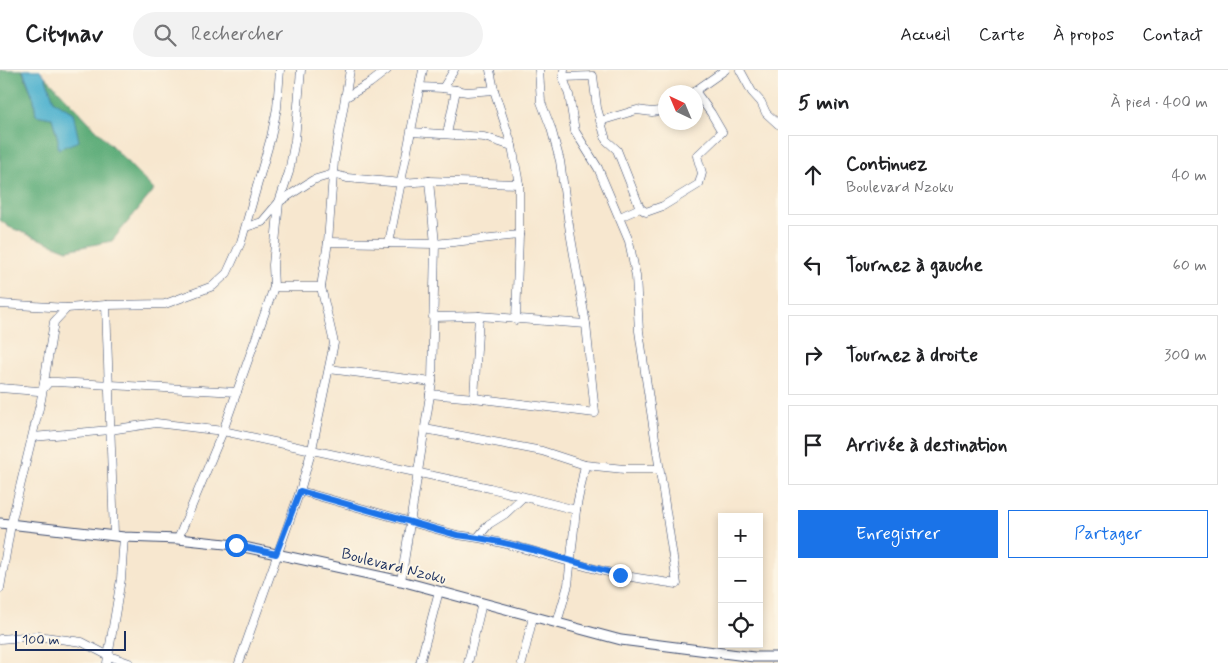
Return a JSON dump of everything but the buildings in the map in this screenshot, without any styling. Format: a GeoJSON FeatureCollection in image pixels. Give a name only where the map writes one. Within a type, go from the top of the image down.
{"type":"FeatureCollection","features":[{"type":"Feature","properties":{"kind":"street"},"geometry":{"type":"LineString","coordinates":[[0,304],[67,308],[165,304],[213,286],[227,273],[246,227],[271,136],[277,108],[280,70]]}},
{"type":"Feature","properties":{"kind":"street"},"geometry":{"type":"LineString","coordinates":[[178,539],[223,430],[274,287],[273,265],[279,202],[289,172],[295,140],[301,70]]}},
{"type":"Feature","properties":{"kind":"street"},"geometry":{"type":"LineString","coordinates":[[239,663],[276,554],[300,491],[312,449],[334,343],[321,287],[328,242],[334,161],[350,70]]}},
{"type":"Feature","properties":{"kind":"street"},"geometry":{"type":"LineString","coordinates":[[346,97],[370,83],[387,70]]}},
{"type":"Feature","properties":{"kind":"street"},"geometry":{"type":"LineString","coordinates":[[389,243],[423,70]]}},
{"type":"Feature","properties":{"kind":"street"},"geometry":{"type":"LineString","coordinates":[[443,88],[454,70]]}},
{"type":"Feature","properties":{"kind":"street"},"geometry":{"type":"LineString","coordinates":[[490,70],[494,90],[512,146],[519,184],[516,320]]}},
{"type":"Feature","properties":{"kind":"street"},"geometry":{"type":"LineString","coordinates":[[430,394],[595,413],[586,324],[560,161],[551,128],[541,102],[539,70]]}},
{"type":"Feature","properties":{"kind":"street"},"geometry":{"type":"LineString","coordinates":[[703,85],[725,70]]}},
{"type":"Feature","properties":{"kind":"street"},"geometry":{"type":"LineString","coordinates":[[740,70],[752,92],[762,102],[766,112],[778,124]]}},
{"type":"Feature","properties":{"kind":"street"},"geometry":{"type":"LineString","coordinates":[[300,491],[457,535],[478,537],[620,575],[677,584],[639,331],[636,276],[629,242],[598,168],[575,131],[569,95],[563,74],[593,76],[600,121],[606,140],[617,150],[640,208],[646,212],[663,206],[699,184],[702,173],[697,156],[722,132],[703,103]]}},
{"type":"Feature","properties":{"kind":"street"},"geometry":{"type":"LineString","coordinates":[[420,86],[467,92],[494,90]]}},
{"type":"Feature","properties":{"kind":"street"},"geometry":{"type":"LineString","coordinates":[[447,134],[456,90]]}},
{"type":"Feature","properties":{"kind":"street"},"geometry":{"type":"LineString","coordinates":[[600,121],[637,110],[658,111]]}},
{"type":"Feature","properties":{"kind":"street"},"geometry":{"type":"LineString","coordinates":[[412,132],[484,137],[512,146]]}},
{"type":"Feature","properties":{"kind":"street"},"geometry":{"type":"LineString","coordinates":[[246,227],[262,222],[279,202],[313,180],[333,174],[347,178],[402,183],[429,181],[519,184]]}},
{"type":"Feature","properties":{"kind":"street"},"geometry":{"type":"LineString","coordinates":[[401,581],[432,382],[435,244],[429,181]]}},
{"type":"Feature","properties":{"kind":"street"},"geometry":{"type":"LineString","coordinates":[[620,217],[640,208]]}},
{"type":"Feature","properties":{"kind":"street"},"geometry":{"type":"LineString","coordinates":[[328,242],[435,244],[519,235]]}},
{"type":"Feature","properties":{"kind":"street"},"geometry":{"type":"LineString","coordinates":[[274,287],[321,287]]}},
{"type":"Feature","properties":{"kind":"street"},"geometry":{"type":"LineString","coordinates":[[106,305],[114,535]]}},
{"type":"Feature","properties":{"kind":"street"},"geometry":{"type":"LineString","coordinates":[[0,588],[11,524],[33,436],[54,322],[67,308]]}},
{"type":"Feature","properties":{"kind":"street"},"geometry":{"type":"LineString","coordinates":[[433,317],[479,316],[586,324]]}},
{"type":"Feature","properties":{"kind":"street"},"geometry":{"type":"LineString","coordinates":[[474,398],[479,316]]}},
{"type":"Feature","properties":{"kind":"street"},"geometry":{"type":"LineString","coordinates":[[329,369],[432,382]]}},
{"type":"Feature","properties":{"kind":"street"},"geometry":{"type":"LineString","coordinates":[[0,388],[38,391],[42,390],[49,382],[237,392]]}},
{"type":"Feature","properties":{"kind":"street"},"geometry":{"type":"LineString","coordinates":[[33,436],[110,430],[156,423],[223,430],[417,472],[576,510]]}},
{"type":"Feature","properties":{"kind":"street"},"geometry":{"type":"LineString","coordinates":[[425,430],[542,451],[585,465],[624,469],[659,468]]}},
{"type":"Feature","properties":{"kind":"street"},"geometry":{"type":"LineString","coordinates":[[557,623],[568,586],[576,510],[585,465]]}},
{"type":"Feature","properties":{"kind":"street"},"geometry":{"type":"LineString","coordinates":[[478,537],[489,524],[505,514],[524,497]]}},
{"type":"Feature","properties":{"kind":"street","name":"Boulevard Nzoku"},"geometry":{"type":"LineString","coordinates":[[0,523],[124,537],[178,539],[236,545],[401,581],[621,640],[754,660],[778,657]]}},
{"type":"Feature","properties":{"kind":"street"},"geometry":{"type":"LineString","coordinates":[[108,659],[121,579],[124,537]]}},
{"type":"Feature","properties":{"kind":"street"},"geometry":{"type":"LineString","coordinates":[[420,663],[440,591]]}},
{"type":"Feature","properties":{"kind":"street"},"geometry":{"type":"LineString","coordinates":[[468,663],[482,603]]}},
{"type":"Feature","properties":{"kind":"street"},"geometry":{"type":"LineString","coordinates":[[522,663],[533,617]]}},
{"type":"Feature","properties":{"kind":"street"},"geometry":{"type":"LineString","coordinates":[[0,639],[37,636],[82,642],[108,659],[129,663]]}},
{"type":"Feature","properties":{"kind":"green space"},"geometry":{"type":"Polygon","coordinates":[[[0,70],[22,70],[34,99],[36,115],[52,118],[58,139],[73,113],[54,101],[45,76],[154,190],[112,241],[67,250],[9,227],[0,220],[0,70]]]}},
{"type":"Feature","properties":{"kind":"water"},"geometry":{"type":"Polygon","coordinates":[[[23,70],[40,70],[45,76],[54,101],[73,113],[79,141],[58,149],[58,139],[52,118],[36,115],[34,99],[23,70]]]}},
{"type":"Feature","properties":{"kind":"route"},"geometry":{"type":"LineString","coordinates":[[236,545],[276,554],[300,491],[457,535],[478,537],[620,575]]}}]}
